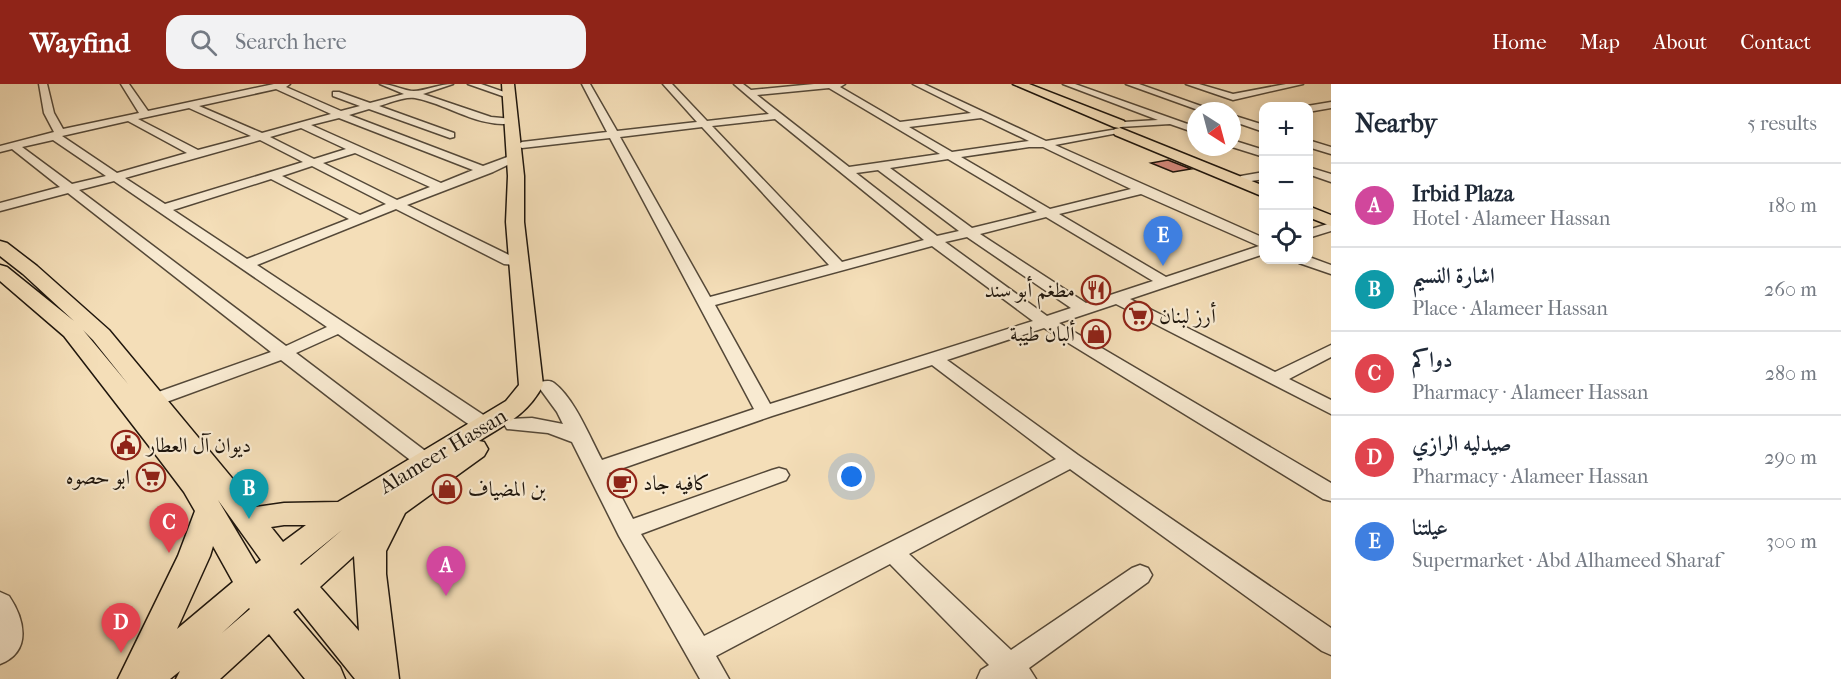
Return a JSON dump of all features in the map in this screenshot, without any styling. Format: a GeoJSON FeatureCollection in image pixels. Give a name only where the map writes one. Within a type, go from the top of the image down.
{"type":"FeatureCollection","features":[{"type":"Feature","properties":{"kind":"main road"},"geometry":{"type":"LineString","coordinates":[[1009,84],[1259,184]]}},
{"type":"Feature","properties":{"kind":"main road"},"geometry":{"type":"LineString","coordinates":[[1019,84],[1259,190]]}},
{"type":"Feature","properties":{"kind":"main road","name":"Alameer Hassan"},"geometry":{"type":"LineString","coordinates":[[290,575],[343,513],[515,407],[524,398],[531,385],[515,222],[516,143],[511,88]]}},
{"type":"Feature","properties":{"kind":"main road","name":"Alameer Hassan"},"geometry":{"type":"LineString","coordinates":[[144,679],[261,600],[290,575],[514,424],[535,406],[547,386],[523,221],[526,172],[516,143]]}},
{"type":"Feature","properties":{"kind":"main road"},"geometry":{"type":"LineString","coordinates":[[1313,207],[1331,214]]}},
{"type":"Feature","properties":{"kind":"main road"},"geometry":{"type":"LineString","coordinates":[[1313,213],[1331,221]]}},
{"type":"Feature","properties":{"kind":"main road"},"geometry":{"type":"LineString","coordinates":[[0,247],[30,270],[91,324],[249,519],[290,575],[379,679]]}},
{"type":"Feature","properties":{"kind":"main road"},"geometry":{"type":"LineString","coordinates":[[1,273],[72,331],[195,486],[261,600],[327,679]]}},
{"type":"Feature","properties":{"kind":"main road"},"geometry":{"type":"LineString","coordinates":[[379,679],[370,551],[396,503]]}},
{"type":"Feature","properties":{"kind":"main road"},"geometry":{"type":"LineString","coordinates":[[136,679],[194,555],[209,512]]}},
{"type":"Feature","properties":{"kind":"main road"},"geometry":{"type":"LineString","coordinates":[[249,519],[284,514],[343,513]]}},
{"type":"Feature","properties":{"kind":"main road","name":"Alameer Hassan"},"geometry":{"type":"LineString","coordinates":[[194,679],[261,600]]}},
{"type":"Feature","properties":{"kind":"main road"},"geometry":{"type":"LineString","coordinates":[[315,679],[321,679]]}},
{"type":"Feature","properties":{"kind":"street"},"geometry":{"type":"LineString","coordinates":[[43,84],[49,112],[58,134],[245,265],[341,327],[484,425]]}},
{"type":"Feature","properties":{"kind":"street"},"geometry":{"type":"LineString","coordinates":[[125,84],[145,114]]}},
{"type":"Feature","properties":{"kind":"street"},"geometry":{"type":"LineString","coordinates":[[384,84],[490,120],[516,143]]}},
{"type":"Feature","properties":{"kind":"street"},"geometry":{"type":"LineString","coordinates":[[0,207],[449,84]]}},
{"type":"Feature","properties":{"kind":"street"},"geometry":{"type":"LineString","coordinates":[[472,84],[511,88]]}},
{"type":"Feature","properties":{"kind":"street"},"geometry":{"type":"LineString","coordinates":[[586,84],[765,412]]}},
{"type":"Feature","properties":{"kind":"street"},"geometry":{"type":"LineString","coordinates":[[667,84],[839,267]]}},
{"type":"Feature","properties":{"kind":"street"},"geometry":{"type":"LineString","coordinates":[[743,88],[846,84]]}},
{"type":"Feature","properties":{"kind":"street"},"geometry":{"type":"LineString","coordinates":[[917,84],[1037,143],[1259,241]]}},
{"type":"Feature","properties":{"kind":"street"},"geometry":{"type":"LineString","coordinates":[[1067,84],[1187,127]]}},
{"type":"Feature","properties":{"kind":"street"},"geometry":{"type":"LineString","coordinates":[[1130,84],[1187,103]]}},
{"type":"Feature","properties":{"kind":"street"},"geometry":{"type":"LineString","coordinates":[[1190,84],[1232,97],[1299,84]]}},
{"type":"Feature","properties":{"kind":"street"},"geometry":{"type":"LineString","coordinates":[[1249,84],[1269,90]]}},
{"type":"Feature","properties":{"kind":"street"},"geometry":{"type":"LineString","coordinates":[[7,147],[190,105],[218,94],[282,85],[339,114],[484,171]]}},
{"type":"Feature","properties":{"kind":"street"},"geometry":{"type":"LineString","coordinates":[[830,85],[1163,281]]}},
{"type":"Feature","properties":{"kind":"street"},"geometry":{"type":"LineString","coordinates":[[743,88],[775,116],[934,241],[1044,321],[1331,494]]}},
{"type":"Feature","properties":{"kind":"street"},"geometry":{"type":"LineString","coordinates":[[336,94],[450,135]]}},
{"type":"Feature","properties":{"kind":"street"},"geometry":{"type":"LineString","coordinates":[[190,105],[260,136],[509,261],[520,263]]}},
{"type":"Feature","properties":{"kind":"street"},"geometry":{"type":"LineString","coordinates":[[1313,109],[1331,105]]}},
{"type":"Feature","properties":{"kind":"street"},"geometry":{"type":"LineString","coordinates":[[898,125],[981,115]]}},
{"type":"Feature","properties":{"kind":"street"},"geometry":{"type":"LineString","coordinates":[[245,265],[484,171],[516,143],[775,116]]}},
{"type":"Feature","properties":{"kind":"street"},"geometry":{"type":"LineString","coordinates":[[129,118],[196,154]]}},
{"type":"Feature","properties":{"kind":"street"},"geometry":{"type":"LineString","coordinates":[[1241,120],[1259,118]]}},
{"type":"Feature","properties":{"kind":"street"},"geometry":{"type":"LineString","coordinates":[[845,171],[1172,121]]}},
{"type":"Feature","properties":{"kind":"street"},"geometry":{"type":"LineString","coordinates":[[1241,123],[1259,128]]}},
{"type":"Feature","properties":{"kind":"street"},"geometry":{"type":"LineString","coordinates":[[302,125],[442,188]]}},
{"type":"Feature","properties":{"kind":"street"},"geometry":{"type":"LineString","coordinates":[[1313,143],[1331,140]]}},
{"type":"Feature","properties":{"kind":"street"},"geometry":{"type":"LineString","coordinates":[[1313,145],[1331,151]]}},
{"type":"Feature","properties":{"kind":"street"},"geometry":{"type":"LineString","coordinates":[[1241,146],[1259,153]]}},
{"type":"Feature","properties":{"kind":"street"},"geometry":{"type":"LineString","coordinates":[[7,147],[70,189],[425,461]]}},
{"type":"Feature","properties":{"kind":"street"},"geometry":{"type":"LineString","coordinates":[[165,208],[357,148]]}},
{"type":"Feature","properties":{"kind":"street"},"geometry":{"type":"LineString","coordinates":[[880,166],[969,232],[1082,308]]}},
{"type":"Feature","properties":{"kind":"street"},"geometry":{"type":"LineString","coordinates":[[1313,172],[1331,178]]}},
{"type":"Feature","properties":{"kind":"street"},"geometry":{"type":"LineString","coordinates":[[271,175],[359,219]]}},
{"type":"Feature","properties":{"kind":"street"},"geometry":{"type":"LineString","coordinates":[[1245,178],[1259,176]]}},
{"type":"Feature","properties":{"kind":"street"},"geometry":{"type":"LineString","coordinates":[[705,303],[934,241],[1142,190]]}},
{"type":"Feature","properties":{"kind":"street"},"geometry":{"type":"LineString","coordinates":[[1313,232],[1331,226]]}},
{"type":"Feature","properties":{"kind":"street"},"geometry":{"type":"LineString","coordinates":[[596,470],[765,412],[934,359],[1259,250]]}},
{"type":"Feature","properties":{"kind":"street"},"geometry":{"type":"LineString","coordinates":[[1313,263],[1331,270]]}},
{"type":"Feature","properties":{"kind":"street"},"geometry":{"type":"LineString","coordinates":[[1115,297],[1331,408]]}},
{"type":"Feature","properties":{"kind":"street"},"geometry":{"type":"LineString","coordinates":[[154,400],[283,353],[341,327]]}},
{"type":"Feature","properties":{"kind":"street"},"geometry":{"type":"LineString","coordinates":[[1275,379],[1331,350]]}},
{"type":"Feature","properties":{"kind":"street"},"geometry":{"type":"LineString","coordinates":[[934,359],[1071,460],[1331,643]]}},
{"type":"Feature","properties":{"kind":"street"},"geometry":{"type":"LineString","coordinates":[[547,386],[566,410],[627,530],[715,679]]}},
{"type":"Feature","properties":{"kind":"street"},"geometry":{"type":"LineString","coordinates":[[514,424],[548,426],[562,429],[580,438]]}},
{"type":"Feature","properties":{"kind":"street"},"geometry":{"type":"LineString","coordinates":[[698,652],[1071,460]]}},
{"type":"Feature","properties":{"kind":"street"},"geometry":{"type":"LineString","coordinates":[[627,530],[778,475]]}},
{"type":"Feature","properties":{"kind":"street"},"geometry":{"type":"LineString","coordinates":[[892,553],[1007,675],[1140,575]]}},
{"type":"Feature","properties":{"kind":"street"},"geometry":{"type":"LineString","coordinates":[[0,603],[11,620],[12,631],[6,646],[0,652]]}},
{"type":"Feature","properties":{"kind":"building"},"geometry":{"type":"Polygon","coordinates":[[[1168,160],[1191,169],[1173,172],[1151,163],[1168,160]]]}},
{"type":"Feature","properties":{"kind":"place","name":"عيلتنا"},"geometry":{"type":"Point","coordinates":[1163,266]}},
{"type":"Feature","properties":{"kind":"place","name":"مطغم أبو سند"},"geometry":{"type":"Point","coordinates":[1096,290]}},
{"type":"Feature","properties":{"kind":"place","name":"أرز لبنان"},"geometry":{"type":"Point","coordinates":[1138,316]}},
{"type":"Feature","properties":{"kind":"place","name":"ألبان طيبة"},"geometry":{"type":"Point","coordinates":[1096,334]}},
{"type":"Feature","properties":{"kind":"place","name":"ديوان آل العطار"},"geometry":{"type":"Point","coordinates":[126,445]}},
{"type":"Feature","properties":{"kind":"place","name":"ابو حصوه"},"geometry":{"type":"Point","coordinates":[151,477]}},
{"type":"Feature","properties":{"kind":"place","name":"كافيه جاد"},"geometry":{"type":"Point","coordinates":[622,483]}},
{"type":"Feature","properties":{"kind":"place","name":"بن المضياف"},"geometry":{"type":"Point","coordinates":[447,489]}},
{"type":"Feature","properties":{"kind":"place","name":"اشارة النسيم"},"geometry":{"type":"Point","coordinates":[249,519]}},
{"type":"Feature","properties":{"kind":"place","name":"دواكم"},"geometry":{"type":"Point","coordinates":[169,553]}},
{"type":"Feature","properties":{"kind":"place","name":"Irbid Plaza"},"geometry":{"type":"Point","coordinates":[446,596]}},
{"type":"Feature","properties":{"kind":"place","name":"صيدليه الرازي"},"geometry":{"type":"Point","coordinates":[121,653]}}]}
